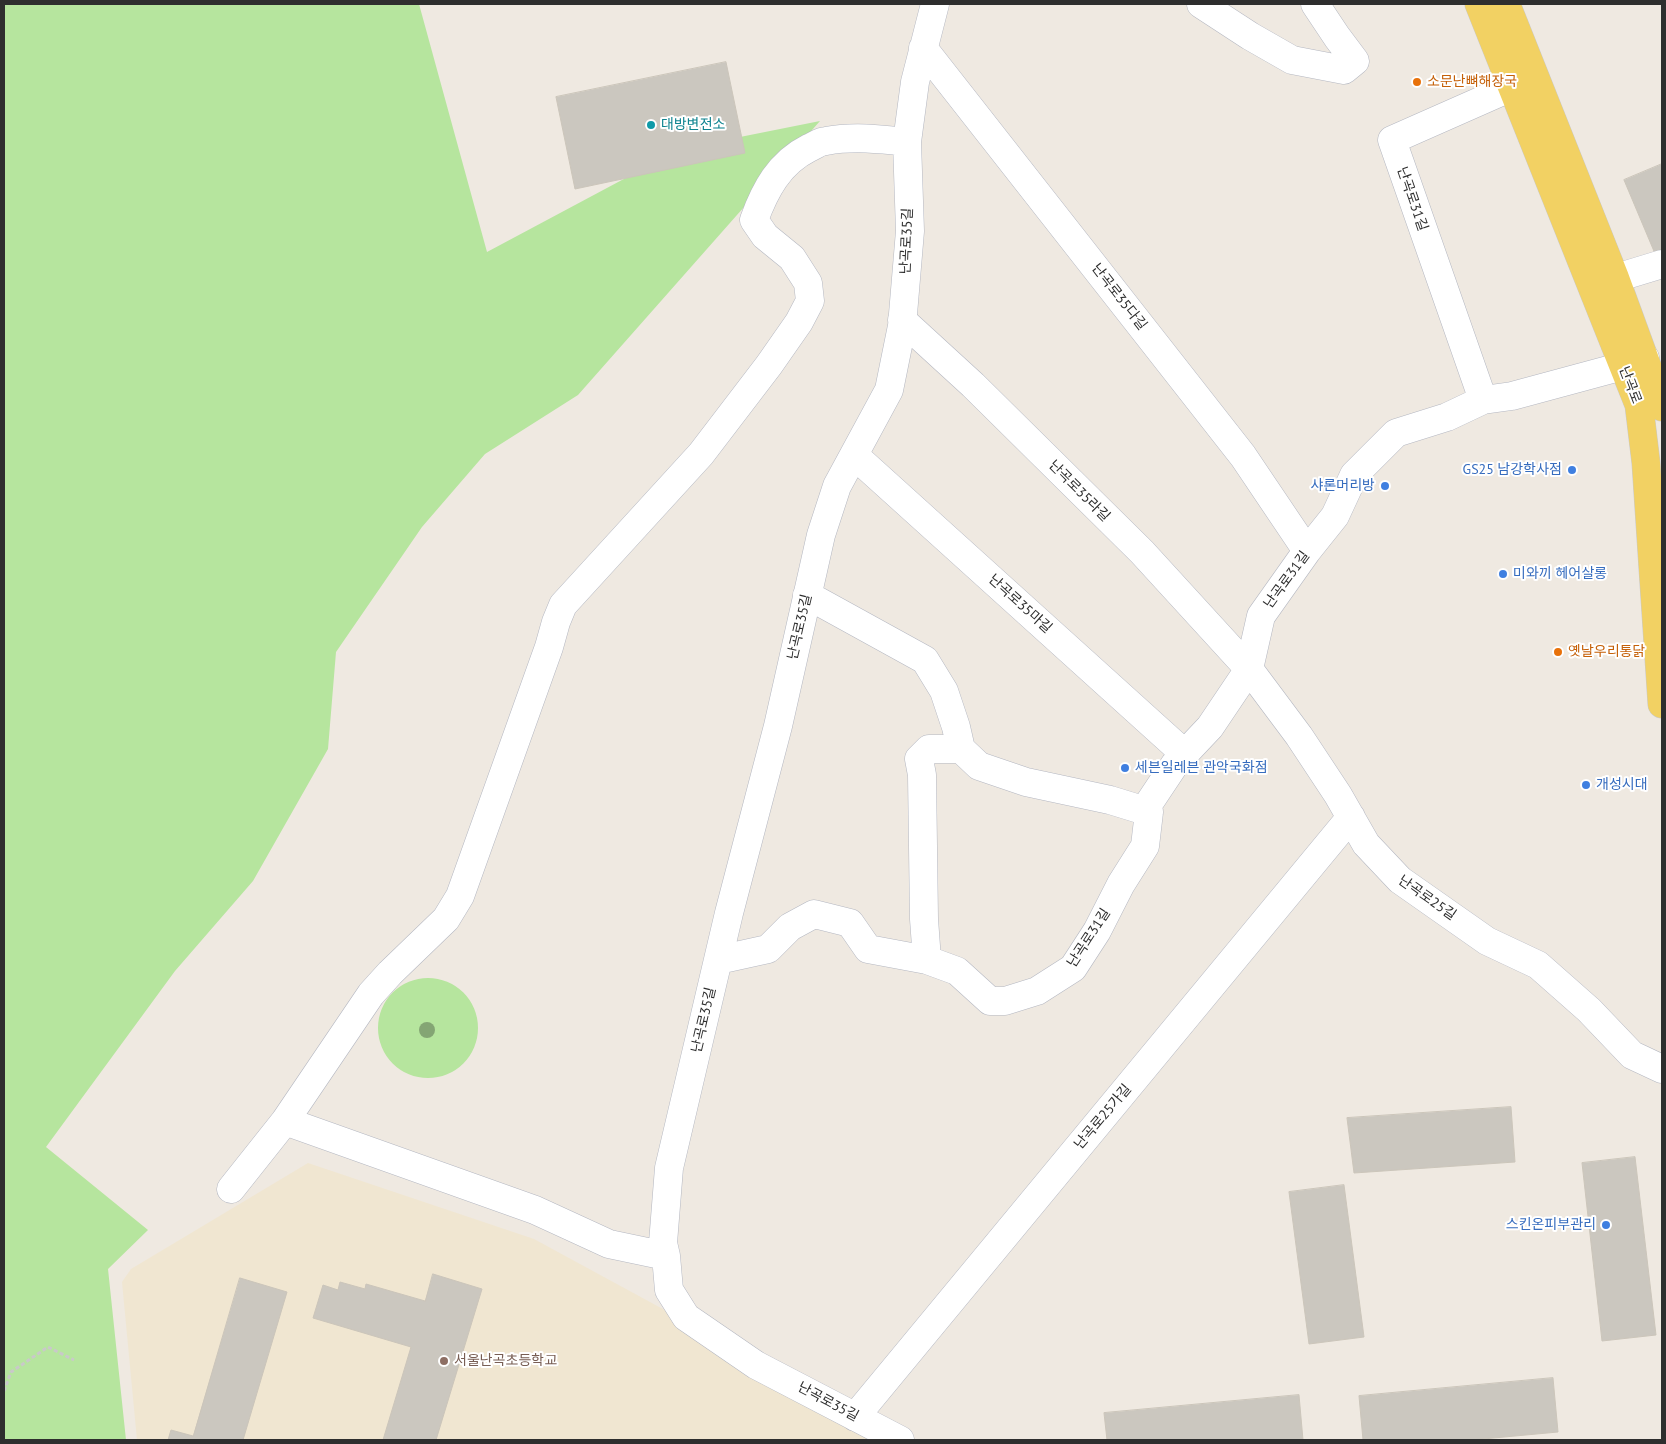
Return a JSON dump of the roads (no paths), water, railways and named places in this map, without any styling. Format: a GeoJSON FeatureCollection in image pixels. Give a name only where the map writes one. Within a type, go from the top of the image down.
{"type":"FeatureCollection","features":[{"type":"Feature","properties":{"kind":"main road","name":"난곡로"},"geometry":{"type":"LineString","coordinates":[[1479,4],[1512,87],[1603,282]]}},
{"type":"Feature","properties":{"kind":"main road","name":"난곡로"},"geometry":{"type":"LineString","coordinates":[[1506,4],[1603,282],[1634,362],[1639,405],[1655,414],[1646,463],[1662,694]]}},
{"type":"Feature","properties":{"kind":"street","name":"난곡로35길"},"geometry":{"type":"LineString","coordinates":[[900,1440],[756,1365],[686,1317],[669,1290],[663,1243],[669,1168],[718,960],[778,726],[821,535],[837,486],[889,390],[902,320],[910,231],[907,142],[915,82],[935,4]]}},
{"type":"Feature","properties":{"kind":"street"},"geometry":{"type":"LineString","coordinates":[[1201,4],[1250,36],[1292,60],[1344,70],[1355,61],[1336,37],[1315,4]]}},
{"type":"Feature","properties":{"kind":"street","name":"난곡로35다길"},"geometry":{"type":"LineString","coordinates":[[923,48],[1243,456],[1307,551]]}},
{"type":"Feature","properties":{"kind":"street","name":"난곡로31길"},"geometry":{"type":"LineString","coordinates":[[1483,400],[1392,140],[1512,87]]}},
{"type":"Feature","properties":{"kind":"street"},"geometry":{"type":"LineString","coordinates":[[231,1189],[285,1121],[371,994],[446,919],[460,896],[563,605],[701,454],[769,365],[799,322],[810,301],[808,283],[792,258],[765,236],[754,220],[763,196],[781,168],[797,154],[824,141],[866,138],[907,142]]}},
{"type":"Feature","properties":{"kind":"street"},"geometry":{"type":"LineString","coordinates":[[1603,282],[1662,264]]}},
{"type":"Feature","properties":{"kind":"street","name":"난곡로35라길"},"geometry":{"type":"LineString","coordinates":[[902,320],[973,385],[1142,552],[1249,668]]}},
{"type":"Feature","properties":{"kind":"street","name":"난곡로31길"},"geometry":{"type":"LineString","coordinates":[[718,960],[768,949],[790,927],[814,914],[850,923],[868,949],[927,960],[957,971],[990,1001],[1005,1001],[1037,991],[1073,968],[1097,931],[1121,884],[1146,846],[1150,812],[1146,809],[1175,764],[1210,727],[1249,668],[1260,616],[1335,516],[1354,475],[1396,433],[1447,417],[1483,400],[1512,396],[1634,362]]}},
{"type":"Feature","properties":{"kind":"street","name":"난곡로35마길"},"geometry":{"type":"LineString","coordinates":[[854,455],[1185,754]]}},
{"type":"Feature","properties":{"kind":"street"},"geometry":{"type":"LineString","coordinates":[[807,595],[925,660],[944,691],[961,749],[979,766],[1026,782],[1110,800],[1150,812]]}},
{"type":"Feature","properties":{"kind":"street","name":"난곡로25길"},"geometry":{"type":"LineString","coordinates":[[1249,668],[1299,736],[1338,795],[1366,844],[1400,880],[1487,941],[1538,965],[1589,1010],[1632,1054],[1662,1069]]}},
{"type":"Feature","properties":{"kind":"street"},"geometry":{"type":"LineString","coordinates":[[927,960],[924,919],[922,775],[919,759],[929,749],[961,749]]}},
{"type":"Feature","properties":{"kind":"street","name":"난곡로25가길"},"geometry":{"type":"LineString","coordinates":[[854,1417],[1351,817]]}},
{"type":"Feature","properties":{"kind":"street"},"geometry":{"type":"LineString","coordinates":[[285,1121],[535,1210],[609,1244],[666,1256]]}},
{"type":"Feature","properties":{"kind":"place","name":"소문난뼈해장국"},"geometry":{"type":"Point","coordinates":[1417,82]}},
{"type":"Feature","properties":{"kind":"place","name":"대방변전소"},"geometry":{"type":"Point","coordinates":[651,125]}},
{"type":"Feature","properties":{"kind":"place","name":"GS25 남강학사점"},"geometry":{"type":"Point","coordinates":[1572,470]}},
{"type":"Feature","properties":{"kind":"place","name":"샤론머리방"},"geometry":{"type":"Point","coordinates":[1385,486]}},
{"type":"Feature","properties":{"kind":"place","name":"미와끼 헤어살롱"},"geometry":{"type":"Point","coordinates":[1503,574]}},
{"type":"Feature","properties":{"kind":"place","name":"옛날우리통닭"},"geometry":{"type":"Point","coordinates":[1558,652]}},
{"type":"Feature","properties":{"kind":"place","name":"세븐일레븐 관악국화점"},"geometry":{"type":"Point","coordinates":[1125,768]}},
{"type":"Feature","properties":{"kind":"place","name":"개성시대"},"geometry":{"type":"Point","coordinates":[1586,785]}},
{"type":"Feature","properties":{"kind":"place","name":"스킨온피부관리"},"geometry":{"type":"Point","coordinates":[1606,1225]}},
{"type":"Feature","properties":{"kind":"place","name":"서울난곡초등학교"},"geometry":{"type":"Point","coordinates":[444,1361]}}]}
